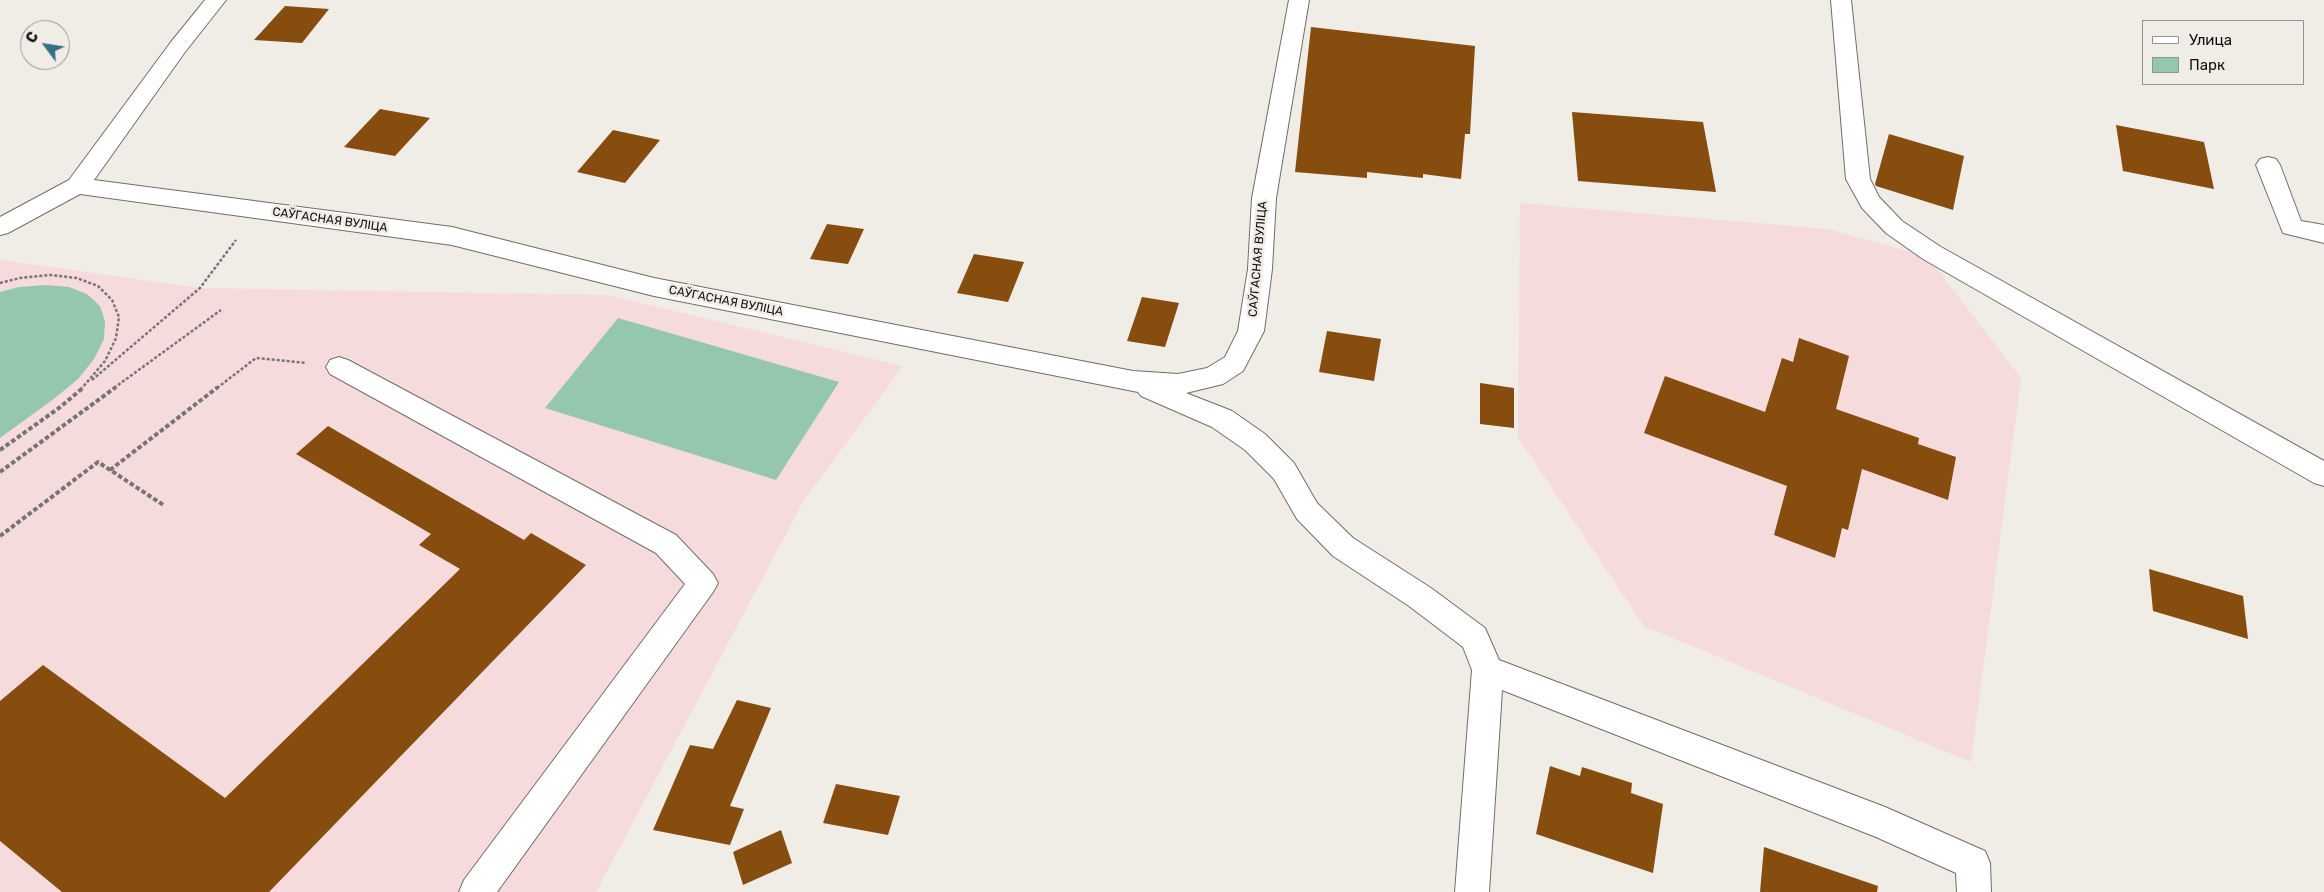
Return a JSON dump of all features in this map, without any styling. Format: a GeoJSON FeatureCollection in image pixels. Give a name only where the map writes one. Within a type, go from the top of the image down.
{"type":"FeatureCollection","features":[{"type":"Feature","properties":{"kind":"street"},"geometry":{"type":"LineString","coordinates":[[0,227],[77,186],[178,47],[216,0]]}},
{"type":"Feature","properties":{"kind":"street","name":"САЎГАСНАЯ ВУЛІЦА"},"geometry":{"type":"LineString","coordinates":[[77,186],[452,236],[654,287],[1133,381],[1178,384],[1214,377],[1234,364],[1251,331],[1260,269],[1264,198],[1299,0]]}},
{"type":"Feature","properties":{"kind":"street"},"geometry":{"type":"LineString","coordinates":[[1841,0],[1858,179],[1870,202],[1894,227],[1932,253],[2324,476]]}},
{"type":"Feature","properties":{"kind":"street"},"geometry":{"type":"LineString","coordinates":[[2268,165],[2291,227],[2324,234]]}},
{"type":"Feature","properties":{"kind":"street"},"geometry":{"type":"LineString","coordinates":[[339,367],[666,544],[703,582],[476,892]]}},
{"type":"Feature","properties":{"kind":"street"},"geometry":{"type":"LineString","coordinates":[[1133,381],[1222,419],[1255,442],[1284,471],[1307,511],[1343,547],[1420,597],[1474,638],[1488,670],[1472,892]]}},
{"type":"Feature","properties":{"kind":"street"},"geometry":{"type":"LineString","coordinates":[[1488,670],[1885,824],[1973,864],[1974,892]]}},
{"type":"Feature","properties":{"kind":"path"},"geometry":{"type":"LineString","coordinates":[[0,450],[59,408],[200,288],[260,210]]}},
{"type":"Feature","properties":{"kind":"path"},"geometry":{"type":"LineString","coordinates":[[0,283],[20,278],[50,275],[77,278],[98,286],[112,300],[119,317],[116,338],[105,361],[86,385]]}},
{"type":"Feature","properties":{"kind":"path"},"geometry":{"type":"LineString","coordinates":[[0,472],[221,310]]}},
{"type":"Feature","properties":{"kind":"path"},"geometry":{"type":"LineString","coordinates":[[110,470],[256,358],[339,367]]}},
{"type":"Feature","properties":{"kind":"path"},"geometry":{"type":"LineString","coordinates":[[0,536],[98,462],[165,506]]}},
{"type":"Feature","properties":{"kind":"shaded area"},"geometry":{"type":"Polygon","coordinates":[[[1520,203],[1828,229],[1928,257],[2021,378],[1971,762],[1644,626],[1518,437],[1520,203]]]}},
{"type":"Feature","properties":{"kind":"shaded area"},"geometry":{"type":"Polygon","coordinates":[[[0,260],[200,288],[608,295],[903,366],[804,500],[596,892],[0,892],[0,260]]]}},
{"type":"Feature","properties":{"kind":"green space"},"geometry":{"type":"Polygon","coordinates":[[[46,285],[69,287],[87,294],[100,306],[105,321],[104,339],[94,359],[78,379],[0,438],[0,292],[19,287],[46,285]]]}},
{"type":"Feature","properties":{"kind":"green space"},"geometry":{"type":"Polygon","coordinates":[[[618,318],[839,382],[776,480],[545,408],[618,318]]]}},
{"type":"Feature","properties":{"kind":"building"},"geometry":{"type":"Polygon","coordinates":[[[285,6],[329,9],[302,43],[254,40],[285,6]]]}},
{"type":"Feature","properties":{"kind":"building"},"geometry":{"type":"Polygon","coordinates":[[[1311,27],[1475,46],[1470,134],[1465,134],[1461,179],[1423,174],[1423,178],[1367,172],[1367,178],[1295,172],[1311,27]]]}},
{"type":"Feature","properties":{"kind":"building"},"geometry":{"type":"Polygon","coordinates":[[[380,109],[430,118],[395,156],[344,147],[380,109]]]}},
{"type":"Feature","properties":{"kind":"building"},"geometry":{"type":"Polygon","coordinates":[[[1572,112],[1703,122],[1716,192],[1578,181],[1572,112]]]}},
{"type":"Feature","properties":{"kind":"building"},"geometry":{"type":"Polygon","coordinates":[[[2116,125],[2204,142],[2214,189],[2123,171],[2116,125]]]}},
{"type":"Feature","properties":{"kind":"building"},"geometry":{"type":"Polygon","coordinates":[[[613,130],[660,140],[625,183],[577,172],[613,130]]]}},
{"type":"Feature","properties":{"kind":"building"},"geometry":{"type":"Polygon","coordinates":[[[1889,134],[1964,156],[1953,210],[1876,186],[1889,134]]]}},
{"type":"Feature","properties":{"kind":"building"},"geometry":{"type":"Polygon","coordinates":[[[827,224],[864,229],[848,264],[810,259],[827,224]]]}},
{"type":"Feature","properties":{"kind":"building"},"geometry":{"type":"Polygon","coordinates":[[[974,254],[1024,262],[1008,302],[957,293],[974,254]]]}},
{"type":"Feature","properties":{"kind":"building"},"geometry":{"type":"Polygon","coordinates":[[[1142,297],[1179,303],[1165,347],[1127,341],[1142,297]]]}},
{"type":"Feature","properties":{"kind":"building"},"geometry":{"type":"Polygon","coordinates":[[[1327,331],[1381,339],[1374,381],[1319,372],[1327,331]]]}},
{"type":"Feature","properties":{"kind":"building"},"geometry":{"type":"Polygon","coordinates":[[[1799,338],[1849,356],[1836,409],[1919,438],[1918,444],[1956,457],[1948,500],[1862,469],[1848,530],[1842,528],[1835,558],[1774,535],[1787,486],[1644,433],[1665,376],[1765,412],[1782,358],[1793,362],[1799,338]]]}},
{"type":"Feature","properties":{"kind":"building"},"geometry":{"type":"Polygon","coordinates":[[[1480,383],[1514,388],[1514,428],[1480,424],[1480,383]]]}},
{"type":"Feature","properties":{"kind":"building"},"geometry":{"type":"Polygon","coordinates":[[[328,426],[524,540],[531,533],[586,565],[269,892],[62,892],[0,841],[0,701],[43,665],[225,798],[460,569],[419,545],[431,534],[296,454],[328,426]]]}},
{"type":"Feature","properties":{"kind":"building"},"geometry":{"type":"Polygon","coordinates":[[[2149,569],[2243,596],[2248,639],[2153,611],[2149,569]]]}},
{"type":"Feature","properties":{"kind":"building"},"geometry":{"type":"Polygon","coordinates":[[[737,700],[771,708],[730,806],[744,809],[730,845],[653,830],[690,745],[713,749],[737,700]]]}},
{"type":"Feature","properties":{"kind":"building"},"geometry":{"type":"Polygon","coordinates":[[[1550,766],[1580,776],[1582,767],[1632,783],[1631,793],[1663,804],[1653,873],[1536,834],[1550,766]]]}},
{"type":"Feature","properties":{"kind":"building"},"geometry":{"type":"Polygon","coordinates":[[[836,784],[900,796],[888,835],[823,823],[836,784]]]}},
{"type":"Feature","properties":{"kind":"building"},"geometry":{"type":"Polygon","coordinates":[[[781,830],[792,863],[743,885],[733,852],[781,830]]]}},
{"type":"Feature","properties":{"kind":"building"},"geometry":{"type":"Polygon","coordinates":[[[1764,847],[1878,886],[1877,892],[1760,892],[1764,847]]]}}]}
